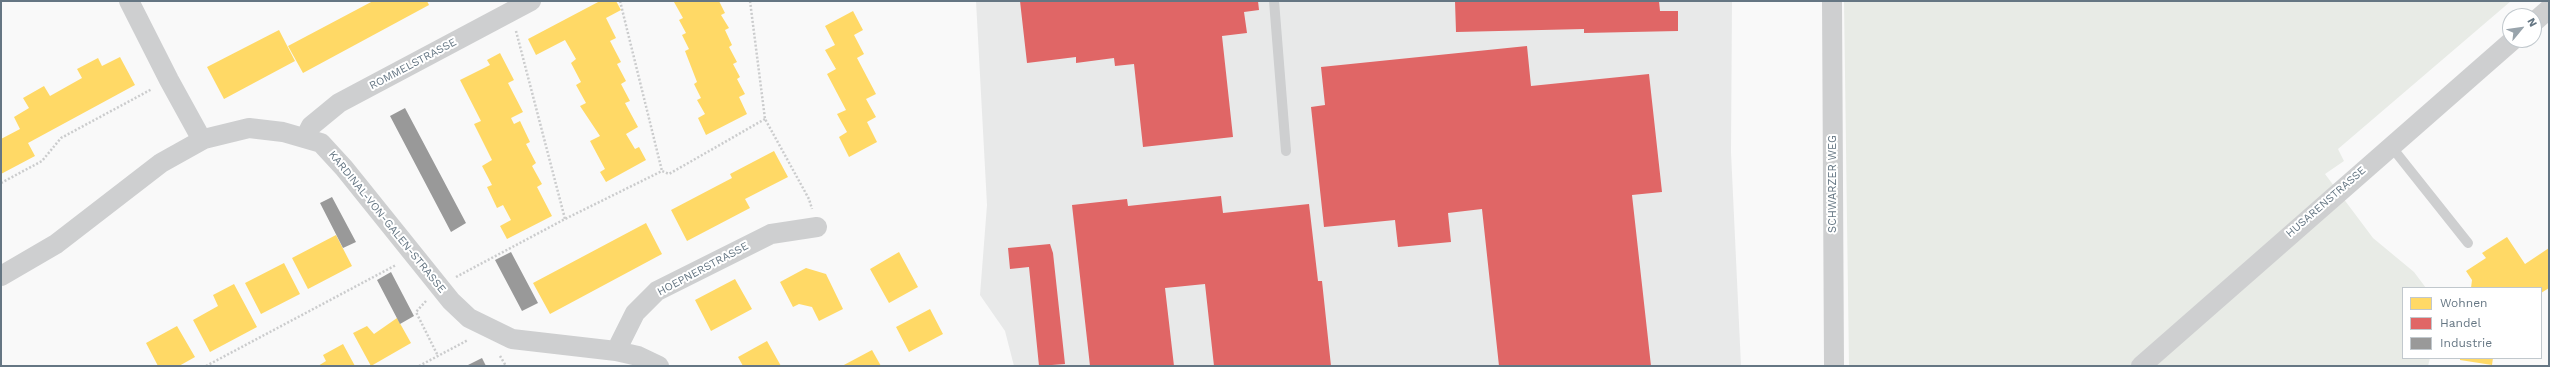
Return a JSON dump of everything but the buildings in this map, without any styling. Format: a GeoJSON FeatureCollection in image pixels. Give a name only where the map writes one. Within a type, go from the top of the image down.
{"type":"FeatureCollection","features":[{"type":"Feature","properties":{"kind":"street"},"geometry":{"type":"LineString","coordinates":[[129,1],[168,80],[202,140]]}},
{"type":"Feature","properties":{"kind":"street","name":"ROMMELSTRASSE"},"geometry":{"type":"LineString","coordinates":[[305,138],[311,126],[339,103],[531,1]]}},
{"type":"Feature","properties":{"kind":"street","name":"SCHWARZER WEG"},"geometry":{"type":"LineString","coordinates":[[1832,1],[1834,366]]}},
{"type":"Feature","properties":{"kind":"street","name":"HUSARENSTRASSE"},"geometry":{"type":"LineString","coordinates":[[2141,366],[2390,145],[2504,48]]}},
{"type":"Feature","properties":{"kind":"street","name":"KARDINAL-VON-GALEN-STRASSE"},"geometry":{"type":"LineString","coordinates":[[1,276],[56,244],[162,164],[202,140],[249,128],[283,132],[321,143],[440,287],[469,318],[512,339],[616,351],[638,356],[659,366]]}},
{"type":"Feature","properties":{"kind":"street","name":"HOEPNERSTRASSE"},"geometry":{"type":"LineString","coordinates":[[616,351],[635,313],[657,291],[771,234],[817,227]]}},
{"type":"Feature","properties":{"kind":"lane"},"geometry":{"type":"LineString","coordinates":[[1274,1],[1286,152]]}},
{"type":"Feature","properties":{"kind":"lane"},"geometry":{"type":"LineString","coordinates":[[2390,145],[2468,243]]}},
{"type":"Feature","properties":{"kind":"path"},"geometry":{"type":"LineString","coordinates":[[620,1],[662,171]]}},
{"type":"Feature","properties":{"kind":"path"},"geometry":{"type":"LineString","coordinates":[[750,1],[765,119],[809,199],[817,227]]}},
{"type":"Feature","properties":{"kind":"path"},"geometry":{"type":"LineString","coordinates":[[511,12],[565,219]]}},
{"type":"Feature","properties":{"kind":"path"},"geometry":{"type":"LineString","coordinates":[[1,183],[42,161],[61,138],[168,80]]}},
{"type":"Feature","properties":{"kind":"path"},"geometry":{"type":"LineString","coordinates":[[438,356],[416,312],[440,287],[565,219],[662,171],[669,174],[765,119]]}},
{"type":"Feature","properties":{"kind":"path"},"geometry":{"type":"LineString","coordinates":[[206,366],[413,254]]}},
{"type":"Feature","properties":{"kind":"path"},"geometry":{"type":"LineString","coordinates":[[419,366],[468,340],[482,325]]}},
{"type":"Feature","properties":{"kind":"shaded area"},"geometry":{"type":"Polygon","coordinates":[[[976,1],[1732,1],[1731,152],[1741,366],[1014,366],[1005,331],[980,295],[987,205],[976,1]]]}},
{"type":"Feature","properties":{"kind":"shaded area"},"geometry":{"type":"Polygon","coordinates":[[[1844,1],[2511,1],[2338,149],[2344,161],[2325,174],[2373,238],[2414,272],[2425,287],[2402,287],[2402,359],[2430,359],[2428,366],[1849,366],[1844,1]]]}}]}
